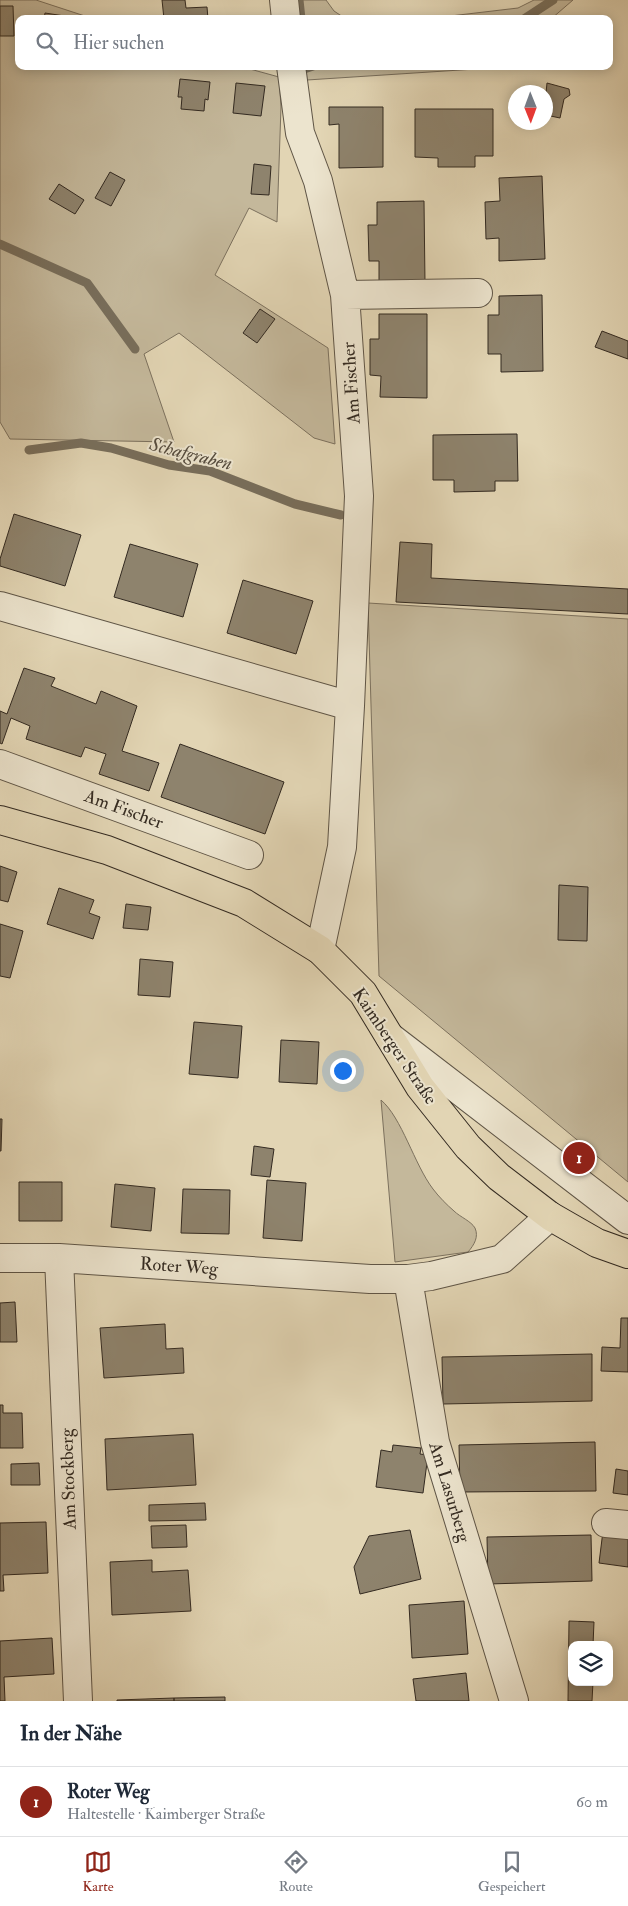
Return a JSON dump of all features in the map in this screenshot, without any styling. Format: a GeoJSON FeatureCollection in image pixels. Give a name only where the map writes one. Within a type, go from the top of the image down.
{"type":"FeatureCollection","features":[{"type":"Feature","properties":{"kind":"main road","name":"Kaimberger Straße"},"geometry":{"type":"LineString","coordinates":[[0,820],[106,850],[244,903],[320,950],[363,993],[420,1087],[468,1147],[499,1177],[550,1216],[597,1243],[628,1254]]}},
{"type":"Feature","properties":{"kind":"street"},"geometry":{"type":"LineString","coordinates":[[284,0],[286,15]]}},
{"type":"Feature","properties":{"kind":"street","name":"Am Fischer"},"geometry":{"type":"LineString","coordinates":[[292,70],[300,133],[318,181],[345,295],[359,496],[342,847],[320,950]]}},
{"type":"Feature","properties":{"kind":"street"},"geometry":{"type":"LineString","coordinates":[[345,295],[478,293]]}},
{"type":"Feature","properties":{"kind":"street"},"geometry":{"type":"LineString","coordinates":[[0,606],[350,706]]}},
{"type":"Feature","properties":{"kind":"street","name":"Am Fischer"},"geometry":{"type":"LineString","coordinates":[[0,764],[249,855]]}},
{"type":"Feature","properties":{"kind":"street"},"geometry":{"type":"LineString","coordinates":[[390,1037],[628,1220]]}},
{"type":"Feature","properties":{"kind":"street","name":"Roter Weg"},"geometry":{"type":"LineString","coordinates":[[0,1258],[59,1258],[370,1279],[408,1279],[431,1276],[502,1259],[550,1216]]}},
{"type":"Feature","properties":{"kind":"street","name":"Am Stockberg"},"geometry":{"type":"LineString","coordinates":[[59,1258],[78,1701]]}},
{"type":"Feature","properties":{"kind":"street","name":"Am Lasurberg"},"geometry":{"type":"LineString","coordinates":[[408,1279],[434,1442],[514,1701]]}},
{"type":"Feature","properties":{"kind":"shaded area"},"geometry":{"type":"Polygon","coordinates":[[[0,0],[36,0],[82,15],[15,15],[15,70],[254,70],[279,77],[281,107],[277,222],[249,208],[215,275],[328,348],[335,444],[314,438],[179,333],[144,354],[174,442],[10,439],[0,422],[0,0]]]}},
{"type":"Feature","properties":{"kind":"shaded area"},"geometry":{"type":"Polygon","coordinates":[[[293,0],[326,0],[334,11],[340,15],[295,15],[293,0]]]}},
{"type":"Feature","properties":{"kind":"shaded area"},"geometry":{"type":"Polygon","coordinates":[[[534,0],[573,0],[556,15],[459,15],[518,8],[534,0]]]}},
{"type":"Feature","properties":{"kind":"shaded area"},"geometry":{"type":"Polygon","coordinates":[[[300,70],[460,70],[307,80],[301,79],[300,70]]]}},
{"type":"Feature","properties":{"kind":"shaded area"},"geometry":{"type":"Polygon","coordinates":[[[368,603],[628,619],[628,1182],[379,976],[368,603]]]}},
{"type":"Feature","properties":{"kind":"shaded area"},"geometry":{"type":"Polygon","coordinates":[[[381,1100],[402,1129],[426,1179],[433,1189],[456,1213],[475,1228],[475,1241],[468,1252],[395,1262],[381,1100]]]}},
{"type":"Feature","properties":{"kind":"building"},"geometry":{"type":"Polygon","coordinates":[[[162,0],[185,0],[186,8],[207,7],[208,15],[164,15],[162,0]]]}},
{"type":"Feature","properties":{"kind":"building"},"geometry":{"type":"Polygon","coordinates":[[[0,6],[13,6],[14,36],[0,36],[0,6]]]}},
{"type":"Feature","properties":{"kind":"building"},"geometry":{"type":"Polygon","coordinates":[[[180,79],[210,82],[208,100],[205,99],[204,111],[181,109],[182,97],[178,97],[180,79]]]}},
{"type":"Feature","properties":{"kind":"building"},"geometry":{"type":"Polygon","coordinates":[[[236,83],[265,86],[261,116],[233,113],[236,83]]]}},
{"type":"Feature","properties":{"kind":"building"},"geometry":{"type":"Polygon","coordinates":[[[547,83],[569,89],[570,95],[564,99],[560,118],[553,116],[553,85],[547,85],[547,83]]]}},
{"type":"Feature","properties":{"kind":"building"},"geometry":{"type":"Polygon","coordinates":[[[329,107],[383,107],[383,167],[339,168],[339,124],[329,125],[329,107]]]}},
{"type":"Feature","properties":{"kind":"building"},"geometry":{"type":"Polygon","coordinates":[[[415,109],[493,109],[493,156],[475,156],[475,167],[438,167],[438,158],[415,157],[415,109]]]}},
{"type":"Feature","properties":{"kind":"building"},"geometry":{"type":"Polygon","coordinates":[[[254,164],[271,166],[269,195],[251,194],[254,164]]]}},
{"type":"Feature","properties":{"kind":"building"},"geometry":{"type":"Polygon","coordinates":[[[110,172],[125,180],[111,206],[95,198],[110,172]]]}},
{"type":"Feature","properties":{"kind":"building"},"geometry":{"type":"Polygon","coordinates":[[[542,176],[545,259],[499,261],[499,238],[486,239],[485,202],[500,201],[499,178],[542,176]]]}},
{"type":"Feature","properties":{"kind":"building"},"geometry":{"type":"Polygon","coordinates":[[[59,184],[84,200],[75,214],[49,199],[59,184]]]}},
{"type":"Feature","properties":{"kind":"building"},"geometry":{"type":"Polygon","coordinates":[[[424,201],[425,283],[379,284],[379,261],[369,261],[368,225],[377,225],[377,202],[424,201]]]}},
{"type":"Feature","properties":{"kind":"building"},"geometry":{"type":"Polygon","coordinates":[[[542,295],[543,371],[501,372],[501,354],[488,354],[488,315],[499,315],[499,296],[542,295]]]}},
{"type":"Feature","properties":{"kind":"building"},"geometry":{"type":"Polygon","coordinates":[[[260,309],[275,319],[257,343],[243,333],[260,309]]]}},
{"type":"Feature","properties":{"kind":"building"},"geometry":{"type":"Polygon","coordinates":[[[379,314],[427,314],[427,398],[380,397],[381,376],[370,375],[370,339],[379,339],[379,314]]]}},
{"type":"Feature","properties":{"kind":"building"},"geometry":{"type":"Polygon","coordinates":[[[602,331],[628,341],[628,359],[595,347],[602,331]]]}},
{"type":"Feature","properties":{"kind":"building"},"geometry":{"type":"Polygon","coordinates":[[[517,434],[518,481],[495,481],[495,491],[454,492],[454,480],[433,480],[433,435],[517,434]]]}},
{"type":"Feature","properties":{"kind":"building"},"geometry":{"type":"Polygon","coordinates":[[[14,514],[81,535],[65,586],[0,566],[0,559],[14,514]]]}},
{"type":"Feature","properties":{"kind":"building"},"geometry":{"type":"Polygon","coordinates":[[[400,542],[432,544],[431,578],[628,589],[628,614],[396,602],[400,542]]]}},
{"type":"Feature","properties":{"kind":"building"},"geometry":{"type":"Polygon","coordinates":[[[130,544],[198,564],[183,617],[114,597],[130,544]]]}},
{"type":"Feature","properties":{"kind":"building"},"geometry":{"type":"Polygon","coordinates":[[[243,580],[313,601],[296,654],[227,633],[243,580]]]}},
{"type":"Feature","properties":{"kind":"building"},"geometry":{"type":"Polygon","coordinates":[[[24,668],[55,678],[51,686],[96,704],[101,691],[137,706],[122,751],[159,763],[149,791],[99,774],[106,754],[85,747],[81,757],[26,739],[30,726],[11,718],[2,744],[0,743],[0,711],[7,714],[24,668]]]}},
{"type":"Feature","properties":{"kind":"building"},"geometry":{"type":"Polygon","coordinates":[[[180,744],[284,782],[265,834],[161,797],[180,744]]]}},
{"type":"Feature","properties":{"kind":"building"},"geometry":{"type":"Polygon","coordinates":[[[0,866],[17,872],[8,902],[0,900],[0,866]]]}},
{"type":"Feature","properties":{"kind":"building"},"geometry":{"type":"Polygon","coordinates":[[[559,885],[588,887],[587,941],[558,940],[559,885]]]}},
{"type":"Feature","properties":{"kind":"building"},"geometry":{"type":"Polygon","coordinates":[[[59,888],[94,900],[89,913],[100,917],[93,939],[47,924],[59,888]]]}},
{"type":"Feature","properties":{"kind":"building"},"geometry":{"type":"Polygon","coordinates":[[[126,904],[151,907],[148,930],[123,928],[126,904]]]}},
{"type":"Feature","properties":{"kind":"building"},"geometry":{"type":"Polygon","coordinates":[[[0,924],[23,931],[10,978],[0,976],[0,924]]]}},
{"type":"Feature","properties":{"kind":"building"},"geometry":{"type":"Polygon","coordinates":[[[140,959],[173,962],[170,997],[138,995],[140,959]]]}},
{"type":"Feature","properties":{"kind":"building"},"geometry":{"type":"Polygon","coordinates":[[[194,1022],[242,1026],[238,1078],[189,1074],[194,1022]]]}},
{"type":"Feature","properties":{"kind":"building"},"geometry":{"type":"Polygon","coordinates":[[[281,1040],[319,1042],[317,1084],[279,1082],[281,1040]]]}},
{"type":"Feature","properties":{"kind":"building"},"geometry":{"type":"Polygon","coordinates":[[[0,1119],[2,1119],[1,1151],[0,1151],[0,1119]]]}},
{"type":"Feature","properties":{"kind":"building"},"geometry":{"type":"Polygon","coordinates":[[[254,1146],[274,1149],[270,1177],[251,1175],[254,1146]]]}},
{"type":"Feature","properties":{"kind":"building"},"geometry":{"type":"Polygon","coordinates":[[[267,1180],[306,1183],[302,1241],[263,1238],[267,1180]]]}},
{"type":"Feature","properties":{"kind":"building"},"geometry":{"type":"Polygon","coordinates":[[[19,1182],[62,1182],[62,1221],[19,1221],[19,1182]]]}},
{"type":"Feature","properties":{"kind":"building"},"geometry":{"type":"Polygon","coordinates":[[[115,1184],[155,1188],[151,1231],[111,1227],[115,1184]]]}},
{"type":"Feature","properties":{"kind":"building"},"geometry":{"type":"Polygon","coordinates":[[[183,1189],[230,1190],[229,1234],[181,1233],[183,1189]]]}},
{"type":"Feature","properties":{"kind":"building"},"geometry":{"type":"Polygon","coordinates":[[[15,1302],[17,1342],[0,1342],[0,1303],[15,1302]]]}},
{"type":"Feature","properties":{"kind":"building"},"geometry":{"type":"Polygon","coordinates":[[[621,1318],[628,1318],[628,1372],[601,1371],[602,1347],[620,1348],[621,1318]]]}},
{"type":"Feature","properties":{"kind":"building"},"geometry":{"type":"Polygon","coordinates":[[[165,1324],[166,1349],[183,1348],[184,1373],[104,1378],[100,1328],[165,1324]]]}},
{"type":"Feature","properties":{"kind":"building"},"geometry":{"type":"Polygon","coordinates":[[[592,1354],[592,1401],[443,1404],[442,1357],[592,1354]]]}},
{"type":"Feature","properties":{"kind":"building"},"geometry":{"type":"Polygon","coordinates":[[[0,1405],[3,1405],[3,1413],[22,1413],[23,1448],[0,1448],[0,1405]]]}},
{"type":"Feature","properties":{"kind":"building"},"geometry":{"type":"Polygon","coordinates":[[[193,1434],[196,1485],[107,1490],[105,1439],[193,1434]]]}},
{"type":"Feature","properties":{"kind":"building"},"geometry":{"type":"Polygon","coordinates":[[[595,1442],[596,1491],[460,1492],[459,1445],[595,1442]]]}},
{"type":"Feature","properties":{"kind":"building"},"geometry":{"type":"Polygon","coordinates":[[[393,1445],[421,1448],[420,1454],[428,1455],[423,1493],[376,1487],[381,1450],[392,1452],[393,1445]]]}},
{"type":"Feature","properties":{"kind":"building"},"geometry":{"type":"Polygon","coordinates":[[[39,1463],[40,1485],[11,1485],[11,1464],[39,1463]]]}},
{"type":"Feature","properties":{"kind":"building"},"geometry":{"type":"Polygon","coordinates":[[[616,1469],[628,1471],[628,1495],[613,1493],[616,1469]]]}},
{"type":"Feature","properties":{"kind":"building"},"geometry":{"type":"Polygon","coordinates":[[[205,1503],[206,1520],[149,1521],[149,1505],[205,1503]]]}},
{"type":"Feature","properties":{"kind":"building"},"geometry":{"type":"Polygon","coordinates":[[[46,1522],[48,1573],[3,1575],[4,1591],[0,1591],[0,1523],[46,1522]]]}},
{"type":"Feature","properties":{"kind":"building"},"geometry":{"type":"Polygon","coordinates":[[[186,1525],[187,1547],[152,1548],[151,1526],[186,1525]]]}},
{"type":"Feature","properties":{"kind":"building"},"geometry":{"type":"Polygon","coordinates":[[[410,1530],[421,1579],[360,1594],[354,1567],[369,1536],[410,1530]]]}},
{"type":"Feature","properties":{"kind":"building"},"geometry":{"type":"Polygon","coordinates":[[[603,1531],[628,1534],[628,1567],[599,1563],[603,1531]]]}},
{"type":"Feature","properties":{"kind":"building"},"geometry":{"type":"Polygon","coordinates":[[[591,1535],[592,1581],[488,1584],[487,1537],[591,1535]]]}},
{"type":"Feature","properties":{"kind":"building"},"geometry":{"type":"Polygon","coordinates":[[[152,1560],[152,1572],[188,1570],[191,1611],[112,1615],[110,1562],[152,1560]]]}},
{"type":"Feature","properties":{"kind":"building"},"geometry":{"type":"Polygon","coordinates":[[[464,1601],[468,1654],[412,1658],[409,1605],[464,1601]]]}},
{"type":"Feature","properties":{"kind":"building"},"geometry":{"type":"Polygon","coordinates":[[[569,1621],[594,1622],[593,1641],[569,1641],[569,1621]]]}},
{"type":"Feature","properties":{"kind":"building"},"geometry":{"type":"Polygon","coordinates":[[[52,1638],[54,1674],[4,1677],[5,1701],[0,1701],[0,1641],[52,1638]]]}},
{"type":"Feature","properties":{"kind":"building"},"geometry":{"type":"Polygon","coordinates":[[[466,1673],[469,1701],[416,1701],[413,1679],[466,1673]]]}},
{"type":"Feature","properties":{"kind":"building"},"geometry":{"type":"Polygon","coordinates":[[[568,1686],[593,1686],[592,1701],[568,1701],[568,1686]]]}},
{"type":"Feature","properties":{"kind":"building"},"geometry":{"type":"Polygon","coordinates":[[[225,1697],[225,1701],[174,1701],[174,1698],[225,1697]]]}},
{"type":"Feature","properties":{"kind":"building"},"geometry":{"type":"Polygon","coordinates":[[[174,1698],[174,1701],[117,1701],[117,1700],[174,1698]]]}},
{"type":"Feature","properties":{"kind":"waterway"},"geometry":{"type":"LineString","coordinates":[[299,0],[301,15]]}},
{"type":"Feature","properties":{"kind":"waterway"},"geometry":{"type":"LineString","coordinates":[[530,15],[553,0]]}},
{"type":"Feature","properties":{"kind":"waterway"},"geometry":{"type":"LineString","coordinates":[[0,244],[87,283],[135,349]]}},
{"type":"Feature","properties":{"kind":"waterway","name":"Schafgraben"},"geometry":{"type":"LineString","coordinates":[[29,450],[81,443],[111,448],[169,465],[210,471],[295,504],[341,515]]}},
{"type":"Feature","properties":{"kind":"place","name":"Roter Weg"},"geometry":{"type":"Point","coordinates":[579,1158]}}]}
